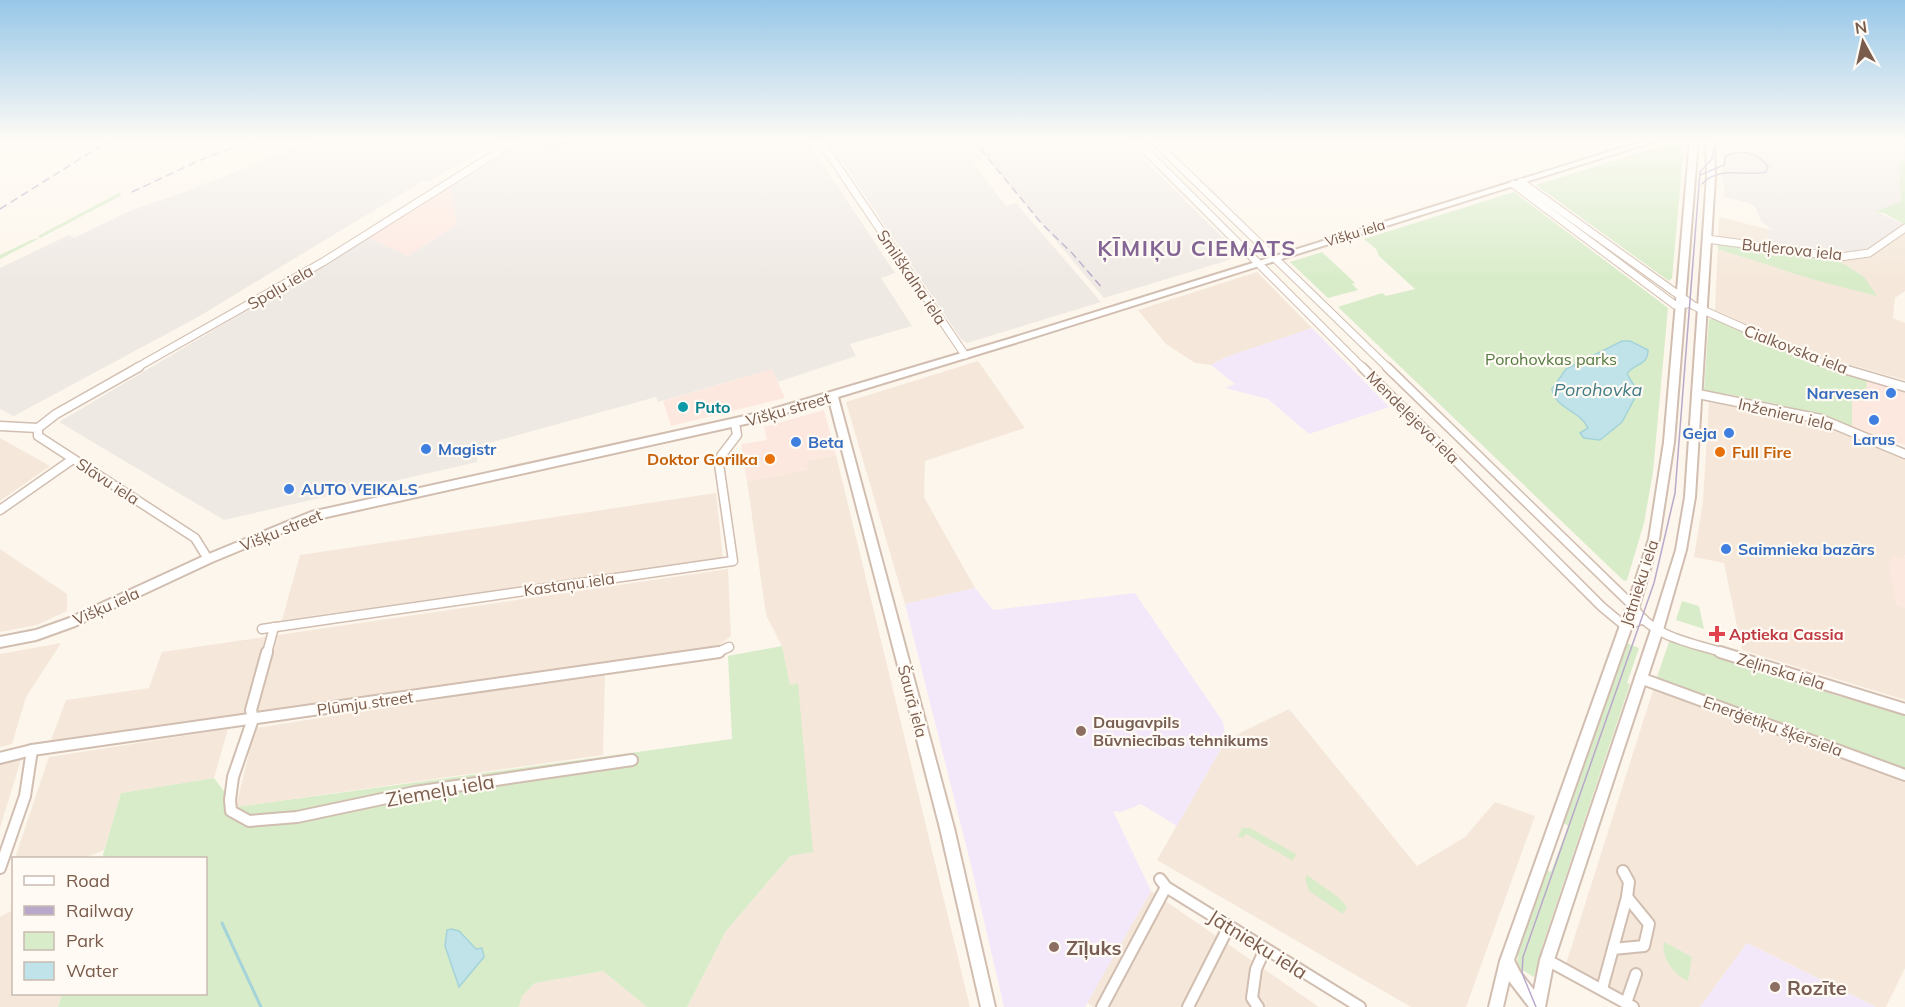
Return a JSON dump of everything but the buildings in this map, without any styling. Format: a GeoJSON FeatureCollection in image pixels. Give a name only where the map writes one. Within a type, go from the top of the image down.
{"type":"FeatureCollection","features":[{"type":"Feature","properties":{"kind":"street","name":"Spaļu iela"},"geometry":{"type":"LineString","coordinates":[[38,428],[56,414],[323,262],[443,186]]}},
{"type":"Feature","properties":{"kind":"street","name":"Smilškalna iela"},"geometry":{"type":"LineString","coordinates":[[851,186],[965,355]]}},
{"type":"Feature","properties":{"kind":"street","name":"Mendeļejeva iela"},"geometry":{"type":"LineString","coordinates":[[1183,186],[1602,607],[1625,626]]}},
{"type":"Feature","properties":{"kind":"street","name":"Mendeļejeva iela"},"geometry":{"type":"LineString","coordinates":[[1201,186],[1633,606],[1641,621]]}},
{"type":"Feature","properties":{"kind":"street","name":"Višķu iela"},"geometry":{"type":"LineString","coordinates":[[1258,263],[1507,186]]}},
{"type":"Feature","properties":{"kind":"street","name":"Cialkovska iela"},"geometry":{"type":"LineString","coordinates":[[1521,186],[1675,305],[1684,303],[1820,362],[1905,387]]}},
{"type":"Feature","properties":{"kind":"street","name":"Jātnieku iela"},"geometry":{"type":"LineString","coordinates":[[1496,1007],[1507,961],[1633,606],[1654,539],[1663,497],[1684,303],[1689,186]]}},
{"type":"Feature","properties":{"kind":"street","name":"Jātnieku iela"},"geometry":{"type":"LineString","coordinates":[[1538,1007],[1547,960],[1657,630],[1681,550],[1688,508],[1698,394],[1711,186]]}},
{"type":"Feature","properties":{"kind":"street"},"geometry":{"type":"LineString","coordinates":[[1191,194],[1205,190]]}},
{"type":"Feature","properties":{"kind":"street","name":"Butļerova iela"},"geometry":{"type":"LineString","coordinates":[[1707,239],[1840,257],[1869,254],[1905,228]]}},
{"type":"Feature","properties":{"kind":"street","name":"Višķu street"},"geometry":{"type":"LineString","coordinates":[[208,559],[298,521],[328,511],[735,423],[833,396],[1258,263]]}},
{"type":"Feature","properties":{"kind":"street","name":"Inženieru iela"},"geometry":{"type":"LineString","coordinates":[[1698,394],[1821,419],[1905,454]]}},
{"type":"Feature","properties":{"kind":"street","name":"Šaurā iela"},"geometry":{"type":"LineString","coordinates":[[833,396],[947,828],[988,1007]]}},
{"type":"Feature","properties":{"kind":"street","name":"Kastaņu iela"},"geometry":{"type":"LineString","coordinates":[[262,629],[733,561],[719,464],[721,456],[737,435],[735,423]]}},
{"type":"Feature","properties":{"kind":"street"},"geometry":{"type":"LineString","coordinates":[[0,426],[38,428]]}},
{"type":"Feature","properties":{"kind":"street","name":"Slāvu iela"},"geometry":{"type":"LineString","coordinates":[[38,428],[38,436],[195,538],[208,559]]}},
{"type":"Feature","properties":{"kind":"street"},"geometry":{"type":"LineString","coordinates":[[0,510],[73,459]]}},
{"type":"Feature","properties":{"kind":"street","name":"Višķu iela"},"geometry":{"type":"LineString","coordinates":[[0,642],[36,635],[70,623],[208,559]]}},
{"type":"Feature","properties":{"kind":"street"},"geometry":{"type":"LineString","coordinates":[[1625,626],[1641,621],[1657,630]]}},
{"type":"Feature","properties":{"kind":"street"},"geometry":{"type":"LineString","coordinates":[[252,719],[251,710],[274,627]]}},
{"type":"Feature","properties":{"kind":"street","name":"Zeļinska iela"},"geometry":{"type":"LineString","coordinates":[[1657,630],[1669,636],[1905,709]]}},
{"type":"Feature","properties":{"kind":"street","name":"Plūmju street"},"geometry":{"type":"LineString","coordinates":[[0,758],[32,750],[714,654],[729,647]]}},
{"type":"Feature","properties":{"kind":"street","name":"Enerģētiķu šķērsiela"},"geometry":{"type":"LineString","coordinates":[[1640,678],[1905,775]]}},
{"type":"Feature","properties":{"kind":"street","name":"Ziemeļu iela"},"geometry":{"type":"LineString","coordinates":[[252,719],[234,773],[229,802],[231,811],[249,821],[297,817],[415,792],[632,760]]}},
{"type":"Feature","properties":{"kind":"street"},"geometry":{"type":"LineString","coordinates":[[0,868],[25,796],[32,750]]}},
{"type":"Feature","properties":{"kind":"street"},"geometry":{"type":"LineString","coordinates":[[1602,989],[1627,897],[1629,882],[1623,871]]}},
{"type":"Feature","properties":{"kind":"street","name":"Jātnieku iela"},"geometry":{"type":"LineString","coordinates":[[1102,1007],[1163,883],[1229,927],[1360,1007]]}},
{"type":"Feature","properties":{"kind":"street"},"geometry":{"type":"LineString","coordinates":[[1613,949],[1644,946],[1649,924],[1627,897]]}},
{"type":"Feature","properties":{"kind":"street"},"geometry":{"type":"LineString","coordinates":[[1188,1007],[1229,927]]}},
{"type":"Feature","properties":{"kind":"street"},"geometry":{"type":"LineString","coordinates":[[1258,1007],[1252,998],[1256,969],[1265,949]]}},
{"type":"Feature","properties":{"kind":"street"},"geometry":{"type":"LineString","coordinates":[[1547,960],[1584,983],[1602,989],[1629,1005],[1636,974]]}},
{"type":"Feature","properties":{"kind":"street"},"geometry":{"type":"LineString","coordinates":[[1507,961],[1515,977],[1538,1007]]}},
{"type":"Feature","properties":{"kind":"shaded area"},"geometry":{"type":"Polygon","coordinates":[[[199,186],[414,186],[198,317],[14,416],[0,409],[0,268],[69,235],[74,238],[132,210],[199,186]]]}},
{"type":"Feature","properties":{"kind":"shaded area"},"geometry":{"type":"Polygon","coordinates":[[[450,186],[457,224],[408,256],[369,238],[450,186]]]}},
{"type":"Feature","properties":{"kind":"shaded area"},"geometry":{"type":"Polygon","coordinates":[[[450,186],[837,186],[895,273],[881,278],[912,326],[850,344],[856,356],[778,382],[772,369],[658,402],[656,397],[478,446],[477,462],[224,520],[59,422],[369,238],[408,256],[457,224],[450,186]]]}},
{"type":"Feature","properties":{"kind":"shaded area"},"geometry":{"type":"Polygon","coordinates":[[[858,186],[991,186],[1006,206],[1016,203],[1101,302],[967,343],[961,339],[858,186]]]}},
{"type":"Feature","properties":{"kind":"shaded area"},"geometry":{"type":"Polygon","coordinates":[[[1010,186],[1170,186],[1236,251],[1229,260],[1104,298],[1010,186]]]}},
{"type":"Feature","properties":{"kind":"shaded area"},"geometry":{"type":"Polygon","coordinates":[[[1723,186],[1900,186],[1901,201],[1877,212],[1904,224],[1866,251],[1852,254],[1767,244],[1768,229],[1773,230],[1761,221],[1756,208],[1750,203],[1724,197],[1723,186]]]}},
{"type":"Feature","properties":{"kind":"shaded area"},"geometry":{"type":"Polygon","coordinates":[[[1719,217],[1768,229],[1767,241],[1781,245],[1866,251],[1905,224],[1905,291],[1895,298],[1893,318],[1905,323],[1905,380],[1816,355],[1715,310],[1719,217]]]}},
{"type":"Feature","properties":{"kind":"shaded area"},"geometry":{"type":"Polygon","coordinates":[[[1257,272],[1312,328],[1226,357],[1211,365],[1195,363],[1166,344],[1138,310],[1257,272]]]}},
{"type":"Feature","properties":{"kind":"shaded area"},"geometry":{"type":"Polygon","coordinates":[[[1312,328],[1389,407],[1309,434],[1268,399],[1225,388],[1235,384],[1211,365],[1226,357],[1312,328]]]}},
{"type":"Feature","properties":{"kind":"shaded area"},"geometry":{"type":"Polygon","coordinates":[[[978,361],[1025,428],[925,461],[924,497],[975,588],[905,604],[846,402],[978,361]]]}},
{"type":"Feature","properties":{"kind":"shaded area"},"geometry":{"type":"Polygon","coordinates":[[[772,369],[785,398],[671,426],[663,401],[772,369]]]}},
{"type":"Feature","properties":{"kind":"shaded area"},"geometry":{"type":"Polygon","coordinates":[[[1867,378],[1905,389],[1905,445],[1847,427],[1852,426],[1852,395],[1867,378]]]}},
{"type":"Feature","properties":{"kind":"shaded area"},"geometry":{"type":"Polygon","coordinates":[[[1709,402],[1812,420],[1905,459],[1905,555],[1902,559],[1896,605],[1905,608],[1905,700],[1742,650],[1724,563],[1694,557],[1703,501],[1709,402]]]}},
{"type":"Feature","properties":{"kind":"shaded area"},"geometry":{"type":"Polygon","coordinates":[[[824,410],[836,455],[806,461],[808,470],[747,481],[741,444],[767,440],[764,427],[824,410]]]}},
{"type":"Feature","properties":{"kind":"shaded area"},"geometry":{"type":"Polygon","coordinates":[[[0,438],[50,466],[0,501],[0,438]]]}},
{"type":"Feature","properties":{"kind":"shaded area"},"geometry":{"type":"Polygon","coordinates":[[[836,455],[970,1007],[687,1007],[726,931],[790,856],[798,683],[790,685],[782,646],[766,615],[747,481],[807,470],[806,461],[836,455]]]}},
{"type":"Feature","properties":{"kind":"shaded area"},"geometry":{"type":"Polygon","coordinates":[[[716,493],[723,558],[282,620],[300,555],[716,493]]]}},
{"type":"Feature","properties":{"kind":"shaded area"},"geometry":{"type":"Polygon","coordinates":[[[0,549],[67,594],[67,611],[37,625],[0,632],[0,549]]]}},
{"type":"Feature","properties":{"kind":"shaded area"},"geometry":{"type":"Polygon","coordinates":[[[1905,555],[1905,608],[1896,605],[1889,563],[1894,556],[1902,559],[1905,555]]]}},
{"type":"Feature","properties":{"kind":"shaded area"},"geometry":{"type":"Polygon","coordinates":[[[728,569],[731,636],[715,649],[51,740],[66,700],[149,688],[162,652],[728,569]]]}},
{"type":"Feature","properties":{"kind":"shaded area","name":"Daugavpils Būvniecības tehnikums"},"geometry":{"type":"Polygon","coordinates":[[[975,588],[993,610],[1135,593],[1223,722],[1226,740],[1177,826],[1141,804],[1121,812],[1113,811],[1151,891],[1085,1007],[1004,1007],[971,865],[905,604],[975,588]]]}},
{"type":"Feature","properties":{"kind":"shaded area"},"geometry":{"type":"Polygon","coordinates":[[[61,643],[26,697],[12,744],[0,747],[0,654],[61,643]]]}},
{"type":"Feature","properties":{"kind":"shaded area"},"geometry":{"type":"Polygon","coordinates":[[[605,674],[603,755],[236,807],[255,728],[605,674]]]}},
{"type":"Feature","properties":{"kind":"shaded area"},"geometry":{"type":"Polygon","coordinates":[[[1656,681],[1905,773],[1905,968],[1886,1007],[1876,1007],[1747,943],[1700,1007],[1637,1007],[1638,1004],[1566,964],[1656,681]]]}},
{"type":"Feature","properties":{"kind":"shaded area"},"geometry":{"type":"Polygon","coordinates":[[[1289,709],[1417,866],[1465,837],[1495,802],[1535,816],[1466,1007],[1411,1007],[1157,860],[1226,740],[1289,709]]]}},
{"type":"Feature","properties":{"kind":"shaded area"},"geometry":{"type":"Polygon","coordinates":[[[228,729],[214,778],[121,793],[104,850],[87,857],[15,857],[49,757],[228,729]]]}},
{"type":"Feature","properties":{"kind":"shaded area"},"geometry":{"type":"Polygon","coordinates":[[[22,756],[0,828],[0,762],[22,756]]]}},
{"type":"Feature","properties":{"kind":"shaded area"},"geometry":{"type":"Polygon","coordinates":[[[1151,891],[1319,1007],[1093,1007],[1087,1002],[1151,891]]]}},
{"type":"Feature","properties":{"kind":"shaded area"},"geometry":{"type":"Polygon","coordinates":[[[12,911],[12,995],[62,995],[58,1007],[0,1007],[0,917],[12,911]]]}},
{"type":"Feature","properties":{"kind":"shaded area","name":"Rozīte"},"geometry":{"type":"Polygon","coordinates":[[[1747,943],[1876,1007],[1700,1007],[1747,943]]]}},
{"type":"Feature","properties":{"kind":"shaded area"},"geometry":{"type":"Polygon","coordinates":[[[603,971],[647,1007],[519,1007],[522,996],[535,983],[603,971]]]}},
{"type":"Feature","properties":{"kind":"green space"},"geometry":{"type":"Polygon","coordinates":[[[1537,186],[1680,186],[1672,278],[1669,281],[1537,186]]]}},
{"type":"Feature","properties":{"kind":"green space"},"geometry":{"type":"Polygon","coordinates":[[[1900,186],[1905,186],[1905,224],[1884,213],[1875,212],[1901,201],[1900,186]]]}},
{"type":"Feature","properties":{"kind":"green space","name":"Porohovkas parks"},"geometry":{"type":"Polygon","coordinates":[[[1514,192],[1668,308],[1653,472],[1644,523],[1627,580],[1624,581],[1338,307],[1382,293],[1386,296],[1415,289],[1364,239],[1514,192]]]}},
{"type":"Feature","properties":{"kind":"green space"},"geometry":{"type":"Polygon","coordinates":[[[119,193],[122,195],[0,259],[0,255],[40,238],[38,236],[119,193]]]}},
{"type":"Feature","properties":{"kind":"green space"},"geometry":{"type":"Polygon","coordinates":[[[1718,244],[1836,259],[1864,277],[1877,296],[1815,280],[1718,249],[1718,244]]]}},
{"type":"Feature","properties":{"kind":"green space"},"geometry":{"type":"Polygon","coordinates":[[[1322,252],[1355,283],[1352,284],[1358,290],[1328,298],[1290,262],[1322,252]]]}},
{"type":"Feature","properties":{"kind":"green space"},"geometry":{"type":"Polygon","coordinates":[[[1709,319],[1717,319],[1779,350],[1867,378],[1866,400],[1852,395],[1852,426],[1847,427],[1777,407],[1776,404],[1726,394],[1726,398],[1704,391],[1709,319]]]}},
{"type":"Feature","properties":{"kind":"green space"},"geometry":{"type":"Polygon","coordinates":[[[1682,601],[1699,606],[1704,629],[1676,620],[1682,601]]]}},
{"type":"Feature","properties":{"kind":"green space"},"geometry":{"type":"Polygon","coordinates":[[[1670,639],[1794,678],[1811,687],[1841,697],[1855,697],[1905,713],[1905,773],[1842,750],[1809,733],[1785,728],[1656,680],[1670,639]]]}},
{"type":"Feature","properties":{"kind":"green space"},"geometry":{"type":"Polygon","coordinates":[[[1627,643],[1639,648],[1627,683],[1630,684],[1534,977],[1517,967],[1518,953],[1547,870],[1551,872],[1568,826],[1564,823],[1627,643]]]}},
{"type":"Feature","properties":{"kind":"green space"},"geometry":{"type":"Polygon","coordinates":[[[782,646],[790,685],[798,683],[813,852],[790,856],[726,931],[687,1007],[647,1007],[603,971],[535,983],[522,996],[519,1007],[58,1007],[62,995],[207,995],[207,857],[102,857],[121,793],[214,778],[236,807],[732,739],[728,656],[782,646]]]}},
{"type":"Feature","properties":{"kind":"green space"},"geometry":{"type":"Polygon","coordinates":[[[1242,828],[1250,828],[1296,854],[1293,861],[1246,834],[1243,838],[1238,836],[1242,828]]]}},
{"type":"Feature","properties":{"kind":"green space"},"geometry":{"type":"Polygon","coordinates":[[[1307,875],[1338,897],[1347,907],[1343,914],[1309,891],[1305,879],[1307,875]]]}},
{"type":"Feature","properties":{"kind":"green space"},"geometry":{"type":"Polygon","coordinates":[[[1664,942],[1692,957],[1688,981],[1678,975],[1670,965],[1665,954],[1664,942]]]}},
{"type":"Feature","properties":{"kind":"water","name":"Porohovka"},"geometry":{"type":"Polygon","coordinates":[[[1622,341],[1630,341],[1648,350],[1646,359],[1627,374],[1638,392],[1622,422],[1600,440],[1584,438],[1580,433],[1588,428],[1579,417],[1558,401],[1552,389],[1566,369],[1622,341]]]}},
{"type":"Feature","properties":{"kind":"water"},"geometry":{"type":"Polygon","coordinates":[[[447,930],[459,931],[476,949],[482,948],[484,957],[459,987],[445,946],[447,930]]]}},
{"type":"Feature","properties":{"kind":"waterway"},"geometry":{"type":"LineString","coordinates":[[222,923],[261,1007]]}},
{"type":"Feature","properties":{"kind":"tram line"},"geometry":{"type":"LineString","coordinates":[[1536,1007],[1522,973],[1523,957],[1654,583],[1675,493],[1699,186]]}},
{"type":"Feature","properties":{"kind":"railway"},"geometry":{"type":"LineString","coordinates":[[0,209],[37,186]]}},
{"type":"Feature","properties":{"kind":"railway"},"geometry":{"type":"LineString","coordinates":[[132,192],[145,186]]}},
{"type":"Feature","properties":{"kind":"railway"},"geometry":{"type":"LineString","coordinates":[[1011,186],[1042,224],[1072,253],[1103,289]]}},
{"type":"Feature","properties":{"kind":"place","name":"Narvesen"},"geometry":{"type":"Point","coordinates":[1891,393]}},
{"type":"Feature","properties":{"kind":"place","name":"Puto"},"geometry":{"type":"Point","coordinates":[683,407]}},
{"type":"Feature","properties":{"kind":"place","name":"Larus"},"geometry":{"type":"Point","coordinates":[1874,420]}},
{"type":"Feature","properties":{"kind":"place","name":"Geja"},"geometry":{"type":"Point","coordinates":[1729,433]}},
{"type":"Feature","properties":{"kind":"place","name":"Beta"},"geometry":{"type":"Point","coordinates":[796,442]}},
{"type":"Feature","properties":{"kind":"place","name":"Magistr"},"geometry":{"type":"Point","coordinates":[426,449]}},
{"type":"Feature","properties":{"kind":"place","name":"Full Fire"},"geometry":{"type":"Point","coordinates":[1720,452]}},
{"type":"Feature","properties":{"kind":"place","name":"Doktor Gorilka"},"geometry":{"type":"Point","coordinates":[770,459]}},
{"type":"Feature","properties":{"kind":"place","name":"AUTO VEIKALS"},"geometry":{"type":"Point","coordinates":[289,489]}},
{"type":"Feature","properties":{"kind":"place","name":"Saimnieka bazārs"},"geometry":{"type":"Point","coordinates":[1726,549]}},
{"type":"Feature","properties":{"kind":"place","name":"Aptieka Cassia"},"geometry":{"type":"Point","coordinates":[1717,634]}},
{"type":"Feature","properties":{"kind":"place","name":"Daugavpils Būvniecības tehnikums"},"geometry":{"type":"Point","coordinates":[1081,731]}},
{"type":"Feature","properties":{"kind":"place","name":"Zīļuks"},"geometry":{"type":"Point","coordinates":[1054,947]}},
{"type":"Feature","properties":{"kind":"place","name":"Rozīte"},"geometry":{"type":"Point","coordinates":[1775,987]}},
{"type":"Feature","properties":{"kind":"district","name":"ĶĪMIĶU CIEMATS"},"geometry":{"type":"Point","coordinates":[1197,248]}}]}
